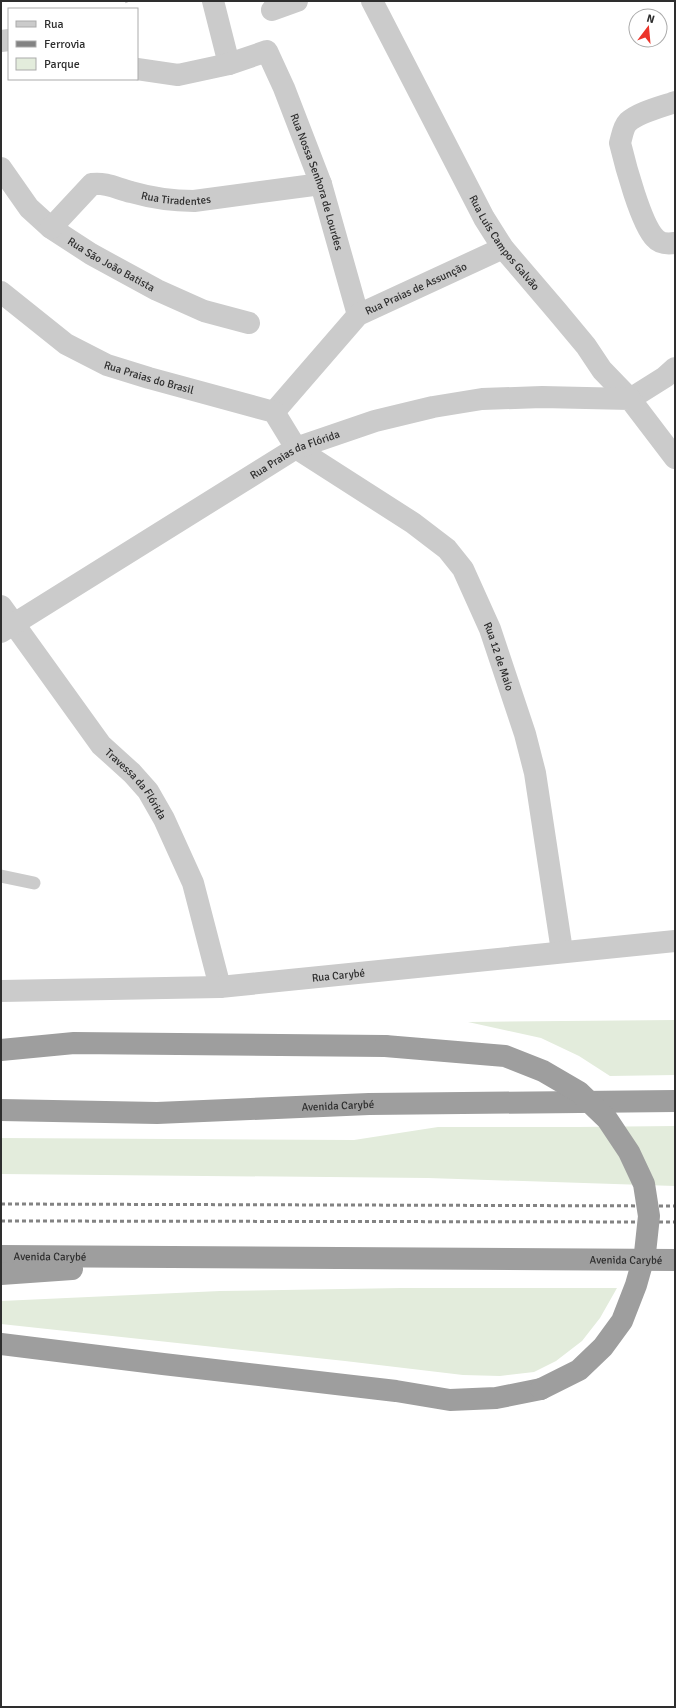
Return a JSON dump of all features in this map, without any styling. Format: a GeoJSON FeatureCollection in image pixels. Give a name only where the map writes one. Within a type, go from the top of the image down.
{"type":"FeatureCollection","features":[{"type":"Feature","properties":{"kind":"highway"},"geometry":{"type":"LineString","coordinates":[[1,1050],[74,1043],[385,1046],[505,1056],[543,1070],[573,1088],[607,1119],[629,1152],[644,1184],[648,1216],[645,1254],[636,1285],[622,1321],[604,1347],[579,1370],[541,1389],[496,1398],[450,1400],[396,1391],[1,1344]]}},
{"type":"Feature","properties":{"kind":"highway","name":"Avenida Carybé"},"geometry":{"type":"LineString","coordinates":[[1,1110],[157,1113],[369,1104],[675,1101]]}},
{"type":"Feature","properties":{"kind":"highway","name":"Avenida Carybé"},"geometry":{"type":"LineString","coordinates":[[1,1256],[295,1259],[675,1260]]}},
{"type":"Feature","properties":{"kind":"highway"},"geometry":{"type":"LineString","coordinates":[[1,1274],[79,1269],[112,1256]]}},
{"type":"Feature","properties":{"kind":"street"},"geometry":{"type":"LineString","coordinates":[[138,69],[178,75],[229,64],[213,1]]}},
{"type":"Feature","properties":{"kind":"street"},"geometry":{"type":"LineString","coordinates":[[272,10],[296,1]]}},
{"type":"Feature","properties":{"kind":"street","name":"Rua Luís Campos Galvão"},"geometry":{"type":"LineString","coordinates":[[372,1],[484,218],[502,248],[586,346],[602,370],[630,399],[675,458]]}},
{"type":"Feature","properties":{"kind":"street","name":"Rua Nossa Senhora de Lourdes"},"geometry":{"type":"LineString","coordinates":[[229,64],[267,52],[284,88],[321,184],[358,315]]}},
{"type":"Feature","properties":{"kind":"street"},"geometry":{"type":"LineString","coordinates":[[675,102],[648,111],[628,122],[623,130],[620,143],[646,226],[656,240],[668,244],[675,243]]}},
{"type":"Feature","properties":{"kind":"street","name":"Rua São João Batista"},"geometry":{"type":"LineString","coordinates":[[1,168],[29,208],[50,228],[91,254],[157,290],[204,311],[249,323]]}},
{"type":"Feature","properties":{"kind":"street","name":"Rua Tiradentes"},"geometry":{"type":"LineString","coordinates":[[50,228],[92,184],[103,183],[129,192],[158,199],[175,201],[194,201],[321,184]]}},
{"type":"Feature","properties":{"kind":"street","name":"Rua Praias de Assunção"},"geometry":{"type":"LineString","coordinates":[[274,412],[358,315],[502,248]]}},
{"type":"Feature","properties":{"kind":"street","name":"Rua Praias do Brasil"},"geometry":{"type":"LineString","coordinates":[[1,292],[66,344],[107,365],[274,412]]}},
{"type":"Feature","properties":{"kind":"street"},"geometry":{"type":"LineString","coordinates":[[630,399],[665,377],[675,368]]}},
{"type":"Feature","properties":{"kind":"street","name":"Rua Praias da Flórida"},"geometry":{"type":"LineString","coordinates":[[7,629],[296,448],[375,421],[433,407],[482,399],[542,397],[630,399]]}},
{"type":"Feature","properties":{"kind":"street"},"geometry":{"type":"LineString","coordinates":[[274,412],[296,448]]}},
{"type":"Feature","properties":{"kind":"street","name":"Rua 12 de Maio"},"geometry":{"type":"LineString","coordinates":[[296,448],[412,523],[447,549],[463,569],[490,629],[525,734],[535,773],[562,951]]}},
{"type":"Feature","properties":{"kind":"street","name":"Travessa da Flórida"},"geometry":{"type":"LineString","coordinates":[[1,606],[7,629],[101,745],[132,773],[148,791],[164,819],[193,882],[220,987]]}},
{"type":"Feature","properties":{"kind":"street","name":"Rua Carybé"},"geometry":{"type":"LineString","coordinates":[[1,991],[220,987],[562,951],[675,941]]}},
{"type":"Feature","properties":{"kind":"lane"},"geometry":{"type":"LineString","coordinates":[[1,876],[34,883]]}},
{"type":"Feature","properties":{"kind":"green space"},"geometry":{"type":"Polygon","coordinates":[[[675,1020],[675,1075],[610,1076],[579,1056],[541,1038],[468,1022],[675,1020]]]}},
{"type":"Feature","properties":{"kind":"green space"},"geometry":{"type":"Polygon","coordinates":[[[675,1126],[675,1186],[428,1178],[1,1174],[1,1138],[354,1140],[438,1127],[675,1126]]]}},
{"type":"Feature","properties":{"kind":"green space"},"geometry":{"type":"Polygon","coordinates":[[[401,1288],[617,1288],[600,1318],[582,1341],[556,1361],[534,1372],[500,1376],[463,1375],[1,1324],[1,1301],[220,1291],[401,1288]]]}},
{"type":"Feature","properties":{"kind":"railway"},"geometry":{"type":"LineString","coordinates":[[1,1204],[675,1206]]}},
{"type":"Feature","properties":{"kind":"railway"},"geometry":{"type":"LineString","coordinates":[[1,1221],[675,1222]]}}]}
